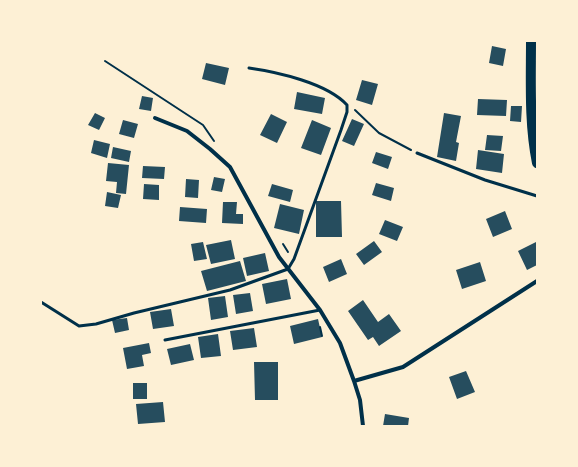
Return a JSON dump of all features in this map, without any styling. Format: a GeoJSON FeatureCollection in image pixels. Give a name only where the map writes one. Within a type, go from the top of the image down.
{"type":"FeatureCollection","features":[{"type":"Feature","properties":{"kind":"main road"},"geometry":{"type":"LineString","coordinates":[[529,42],[534,73],[534,150],[537,163]]}},
{"type":"Feature","properties":{"kind":"street"},"geometry":{"type":"LineString","coordinates":[[155,118],[187,131],[230,167],[262,228],[288,269],[320,310],[340,343],[360,400],[363,426]]}},
{"type":"Feature","properties":{"kind":"street"},"geometry":{"type":"LineString","coordinates":[[354,381],[403,367],[537,281]]}},
{"type":"Feature","properties":{"kind":"lane"},"geometry":{"type":"LineString","coordinates":[[41,302],[79,326],[96,324],[141,311],[230,290],[288,269],[294,259],[341,130],[347,112],[347,105],[340,97],[303,80],[279,72],[249,68]]}},
{"type":"Feature","properties":{"kind":"lane"},"geometry":{"type":"LineString","coordinates":[[418,153],[485,180],[537,196]]}},
{"type":"Feature","properties":{"kind":"lane"},"geometry":{"type":"LineString","coordinates":[[165,340],[320,310]]}},
{"type":"Feature","properties":{"kind":"path"},"geometry":{"type":"LineString","coordinates":[[347,105],[360,114],[379,133],[418,153]]}},
{"type":"Feature","properties":{"kind":"building"},"geometry":{"type":"Polygon","coordinates":[[[492,46],[506,49],[503,66],[489,63],[492,46]]]}},
{"type":"Feature","properties":{"kind":"building"},"geometry":{"type":"Polygon","coordinates":[[[206,63],[229,68],[225,85],[202,79],[206,63]]]}},
{"type":"Feature","properties":{"kind":"building"},"geometry":{"type":"Polygon","coordinates":[[[362,80],[378,84],[372,105],[356,100],[362,80]]]}},
{"type":"Feature","properties":{"kind":"building"},"geometry":{"type":"Polygon","coordinates":[[[297,92],[325,98],[322,114],[294,109],[297,92]]]}},
{"type":"Feature","properties":{"kind":"building"},"geometry":{"type":"Polygon","coordinates":[[[142,96],[153,98],[151,111],[139,109],[142,96]]]}},
{"type":"Feature","properties":{"kind":"building"},"geometry":{"type":"Polygon","coordinates":[[[478,99],[507,100],[506,116],[477,115],[478,99]]]}},
{"type":"Feature","properties":{"kind":"building"},"geometry":{"type":"Polygon","coordinates":[[[511,106],[522,106],[521,122],[510,121],[511,106]]]}},
{"type":"Feature","properties":{"kind":"building"},"geometry":{"type":"Polygon","coordinates":[[[95,113],[105,118],[99,130],[88,125],[95,113]]]}},
{"type":"Feature","properties":{"kind":"building"},"geometry":{"type":"Polygon","coordinates":[[[444,113],[461,116],[456,142],[459,143],[456,161],[437,157],[444,113]]]}},
{"type":"Feature","properties":{"kind":"building"},"geometry":{"type":"Polygon","coordinates":[[[271,114],[287,122],[277,143],[260,135],[271,114]]]}},
{"type":"Feature","properties":{"kind":"building"},"geometry":{"type":"Polygon","coordinates":[[[352,119],[364,124],[354,146],[342,141],[352,119]]]}},
{"type":"Feature","properties":{"kind":"building"},"geometry":{"type":"Polygon","coordinates":[[[123,120],[138,124],[134,138],[119,134],[123,120]]]}},
{"type":"Feature","properties":{"kind":"building"},"geometry":{"type":"Polygon","coordinates":[[[312,120],[331,128],[321,155],[301,148],[312,120]]]}},
{"type":"Feature","properties":{"kind":"building"},"geometry":{"type":"Polygon","coordinates":[[[487,135],[503,136],[501,151],[485,150],[487,135]]]}},
{"type":"Feature","properties":{"kind":"building"},"geometry":{"type":"Polygon","coordinates":[[[94,140],[110,144],[107,158],[91,153],[94,140]]]}},
{"type":"Feature","properties":{"kind":"building"},"geometry":{"type":"Polygon","coordinates":[[[113,147],[131,151],[129,162],[111,158],[113,147]]]}},
{"type":"Feature","properties":{"kind":"building"},"geometry":{"type":"Polygon","coordinates":[[[478,150],[504,154],[502,173],[476,169],[478,150]]]}},
{"type":"Feature","properties":{"kind":"building"},"geometry":{"type":"Polygon","coordinates":[[[376,152],[392,157],[388,169],[372,163],[376,152]]]}},
{"type":"Feature","properties":{"kind":"building"},"geometry":{"type":"Polygon","coordinates":[[[108,163],[129,165],[126,194],[116,193],[117,182],[106,181],[108,163]]]}},
{"type":"Feature","properties":{"kind":"building"},"geometry":{"type":"Polygon","coordinates":[[[143,166],[165,167],[164,179],[142,178],[143,166]]]}},
{"type":"Feature","properties":{"kind":"building"},"geometry":{"type":"Polygon","coordinates":[[[214,177],[225,179],[222,192],[211,190],[214,177]]]}},
{"type":"Feature","properties":{"kind":"building"},"geometry":{"type":"Polygon","coordinates":[[[186,179],[199,180],[198,198],[185,197],[186,179]]]}},
{"type":"Feature","properties":{"kind":"building"},"geometry":{"type":"Polygon","coordinates":[[[376,183],[394,188],[391,201],[372,195],[376,183]]]}},
{"type":"Feature","properties":{"kind":"building"},"geometry":{"type":"Polygon","coordinates":[[[144,184],[159,185],[159,200],[143,199],[144,184]]]}},
{"type":"Feature","properties":{"kind":"building"},"geometry":{"type":"Polygon","coordinates":[[[272,184],[293,190],[290,202],[268,196],[272,184]]]}},
{"type":"Feature","properties":{"kind":"building"},"geometry":{"type":"Polygon","coordinates":[[[107,192],[121,195],[118,208],[105,206],[107,192]]]}},
{"type":"Feature","properties":{"kind":"building"},"geometry":{"type":"Polygon","coordinates":[[[316,201],[341,201],[342,237],[316,237],[316,201]]]}},
{"type":"Feature","properties":{"kind":"building"},"geometry":{"type":"Polygon","coordinates":[[[223,202],[237,202],[236,214],[243,214],[243,224],[222,223],[223,202]]]}},
{"type":"Feature","properties":{"kind":"building"},"geometry":{"type":"Polygon","coordinates":[[[280,204],[304,210],[299,234],[274,228],[280,204]]]}},
{"type":"Feature","properties":{"kind":"building"},"geometry":{"type":"Polygon","coordinates":[[[180,207],[207,209],[206,223],[179,221],[180,207]]]}},
{"type":"Feature","properties":{"kind":"building"},"geometry":{"type":"Polygon","coordinates":[[[505,211],[512,229],[493,237],[486,219],[505,211]]]}},
{"type":"Feature","properties":{"kind":"building"},"geometry":{"type":"Polygon","coordinates":[[[385,220],[403,227],[397,241],[379,234],[385,220]]]}},
{"type":"Feature","properties":{"kind":"building"},"geometry":{"type":"Polygon","coordinates":[[[231,240],[235,259],[211,264],[206,245],[231,240]]]}},
{"type":"Feature","properties":{"kind":"building"},"geometry":{"type":"Polygon","coordinates":[[[374,241],[382,252],[364,265],[356,254],[374,241]]]}},
{"type":"Feature","properties":{"kind":"building"},"geometry":{"type":"Polygon","coordinates":[[[203,242],[207,259],[194,261],[191,244],[203,242]]]}},
{"type":"Feature","properties":{"kind":"building"},"geometry":{"type":"Polygon","coordinates":[[[536,242],[537,265],[527,270],[518,251],[536,242]]]}},
{"type":"Feature","properties":{"kind":"building"},"geometry":{"type":"Polygon","coordinates":[[[265,253],[269,271],[247,276],[243,258],[265,253]]]}},
{"type":"Feature","properties":{"kind":"building"},"geometry":{"type":"Polygon","coordinates":[[[341,259],[347,274],[329,282],[323,267],[341,259]]]}},
{"type":"Feature","properties":{"kind":"building"},"geometry":{"type":"Polygon","coordinates":[[[240,261],[246,281],[207,291],[201,271],[240,261]]]}},
{"type":"Feature","properties":{"kind":"building"},"geometry":{"type":"Polygon","coordinates":[[[480,262],[486,281],[462,289],[456,270],[480,262]]]}},
{"type":"Feature","properties":{"kind":"building"},"geometry":{"type":"Polygon","coordinates":[[[287,279],[291,299],[266,304],[262,284],[287,279]]]}},
{"type":"Feature","properties":{"kind":"building"},"geometry":{"type":"Polygon","coordinates":[[[250,293],[253,311],[236,314],[233,295],[250,293]]]}},
{"type":"Feature","properties":{"kind":"building"},"geometry":{"type":"Polygon","coordinates":[[[225,296],[228,317],[211,320],[208,298],[225,296]]]}},
{"type":"Feature","properties":{"kind":"building"},"geometry":{"type":"Polygon","coordinates":[[[363,300],[378,322],[389,314],[401,331],[379,346],[373,337],[368,340],[348,311],[363,300]]]}},
{"type":"Feature","properties":{"kind":"building"},"geometry":{"type":"Polygon","coordinates":[[[171,309],[174,326],[153,329],[150,312],[171,309]]]}},
{"type":"Feature","properties":{"kind":"building"},"geometry":{"type":"Polygon","coordinates":[[[127,318],[129,330],[115,333],[112,320],[127,318]]]}},
{"type":"Feature","properties":{"kind":"building"},"geometry":{"type":"Polygon","coordinates":[[[318,319],[322,337],[294,344],[290,326],[318,319]]]}},
{"type":"Feature","properties":{"kind":"building"},"geometry":{"type":"Polygon","coordinates":[[[254,328],[257,347],[233,350],[230,331],[254,328]]]}},
{"type":"Feature","properties":{"kind":"building"},"geometry":{"type":"Polygon","coordinates":[[[218,334],[221,356],[201,358],[198,337],[218,334]]]}},
{"type":"Feature","properties":{"kind":"building"},"geometry":{"type":"Polygon","coordinates":[[[149,343],[151,353],[142,355],[144,366],[127,369],[123,348],[149,343]]]}},
{"type":"Feature","properties":{"kind":"building"},"geometry":{"type":"Polygon","coordinates":[[[190,344],[194,360],[171,365],[167,349],[190,344]]]}},
{"type":"Feature","properties":{"kind":"building"},"geometry":{"type":"Polygon","coordinates":[[[254,362],[278,362],[278,400],[255,400],[254,362]]]}},
{"type":"Feature","properties":{"kind":"building"},"geometry":{"type":"Polygon","coordinates":[[[466,371],[475,392],[457,399],[449,377],[466,371]]]}},
{"type":"Feature","properties":{"kind":"building"},"geometry":{"type":"Polygon","coordinates":[[[133,383],[147,383],[147,399],[133,399],[133,383]]]}},
{"type":"Feature","properties":{"kind":"building"},"geometry":{"type":"Polygon","coordinates":[[[163,402],[165,422],[138,424],[136,404],[163,402]]]}},
{"type":"Feature","properties":{"kind":"building"},"geometry":{"type":"Polygon","coordinates":[[[385,414],[409,418],[408,426],[383,426],[385,414]]]}}]}
